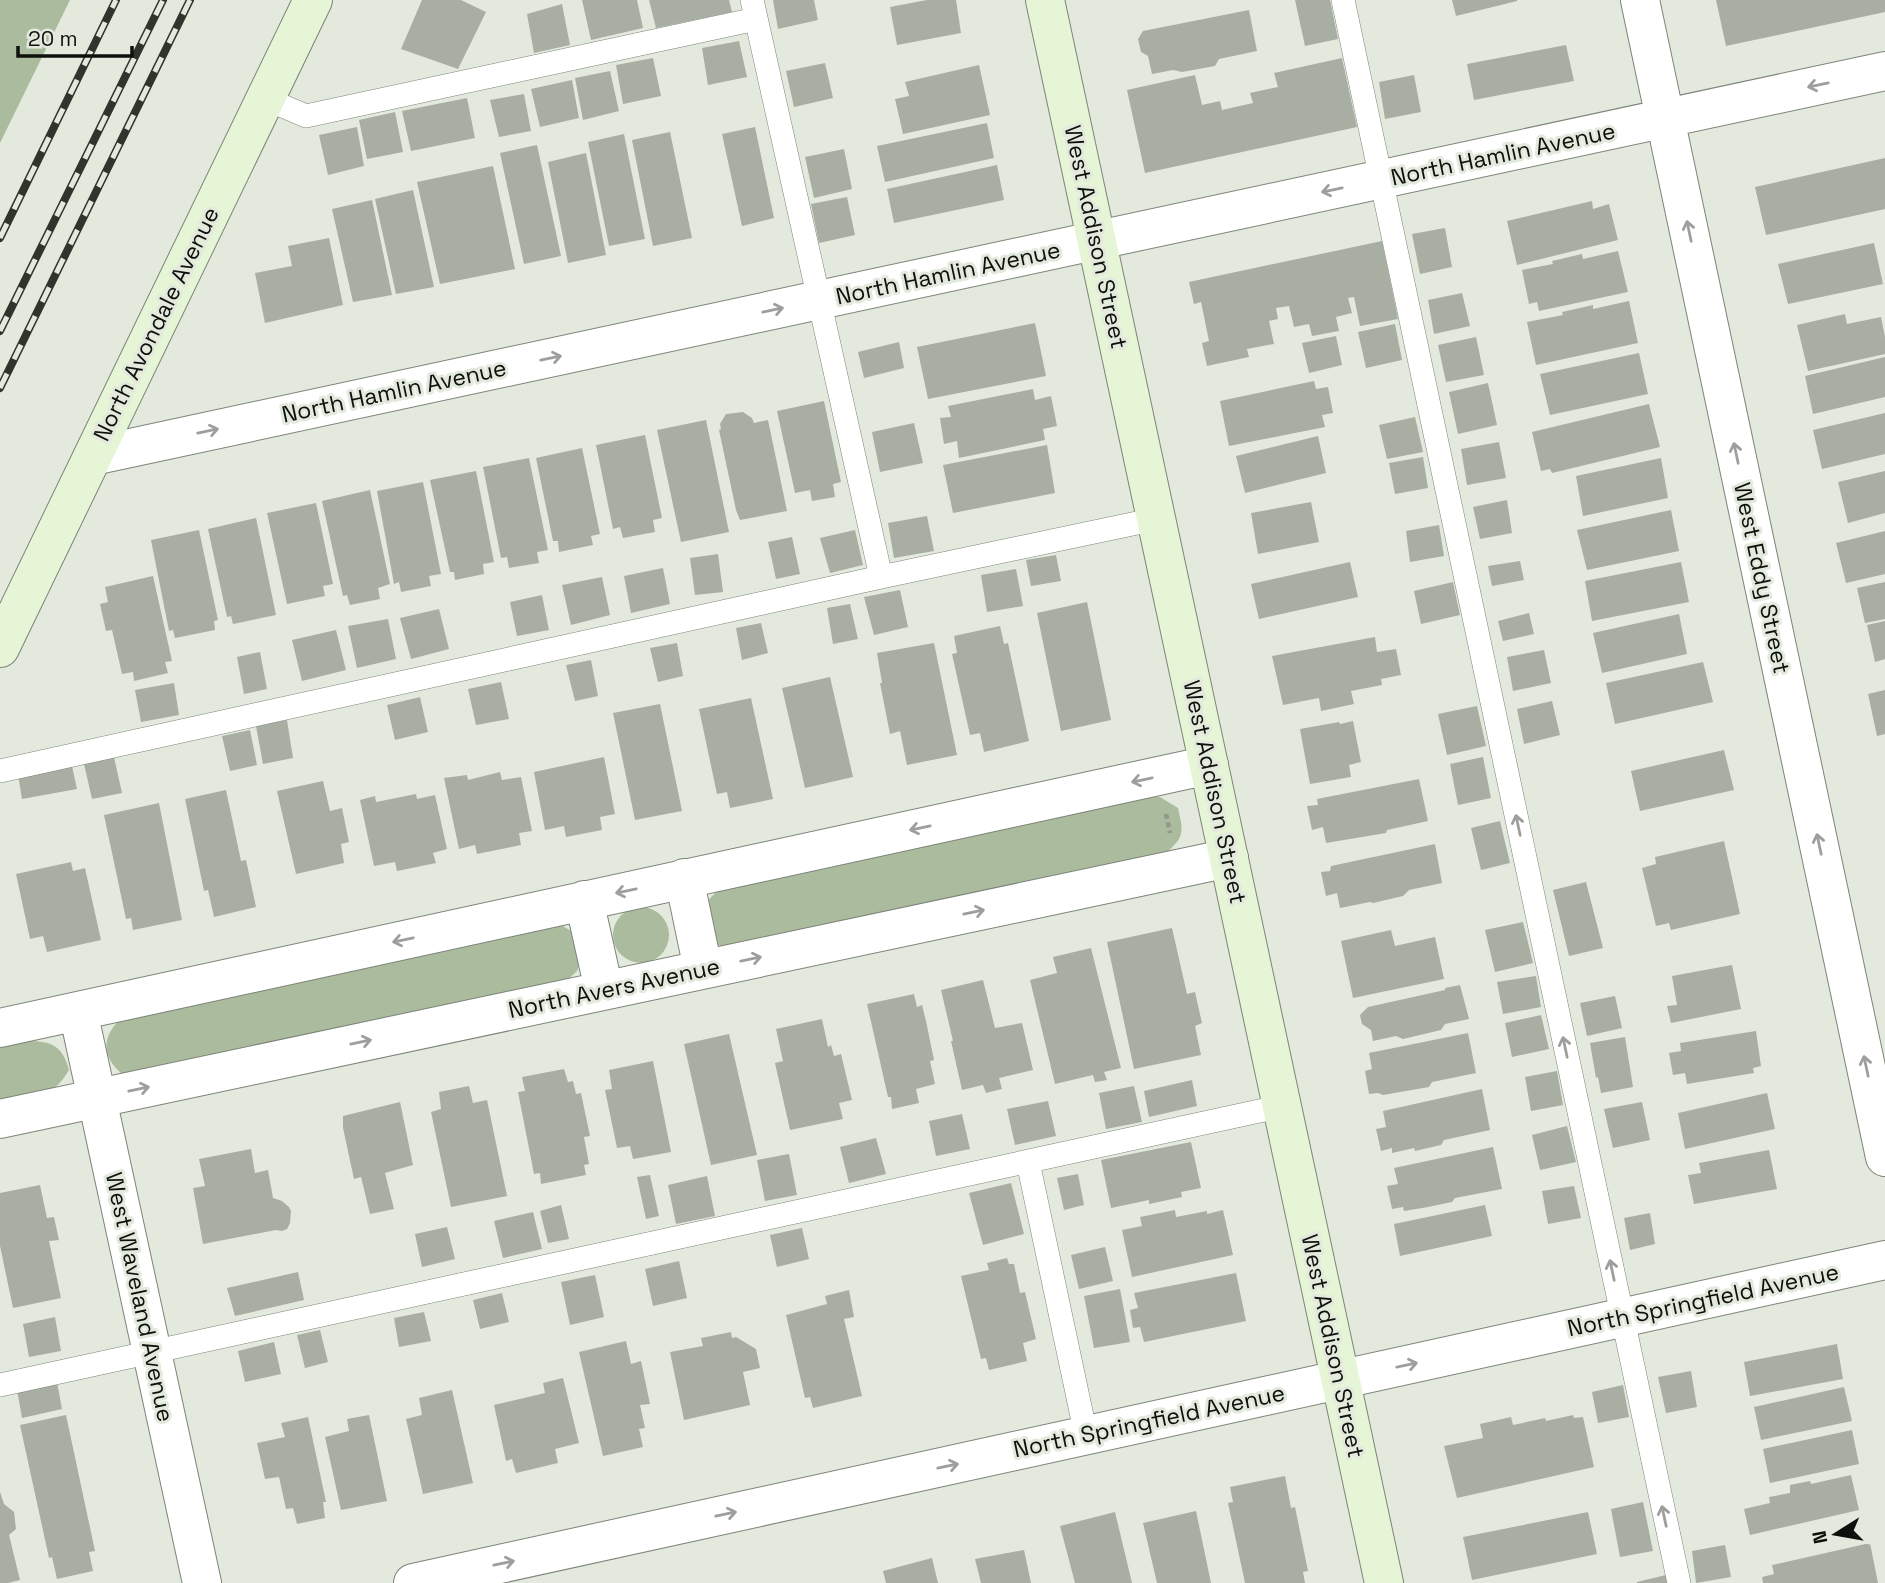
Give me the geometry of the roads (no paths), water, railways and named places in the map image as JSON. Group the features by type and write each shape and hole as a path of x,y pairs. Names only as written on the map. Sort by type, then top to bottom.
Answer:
{"street":[{"name":"North Avondale Avenue","path":"0,648 313,0"},
{"name":"West Addison Street","path":"1045,0 1384,1583"},
{"name":"West Eddy Street","path":"1640,0 1885,1157"},
{"name":"North Hamlin Avenue","path":"93,456 1885,71"},
{"path":"0,1028 1209,765"},
{"name":"North Avers Avenue","path":"0,1119 1229,858"},
{"path":"684,878 703,969"},
{"path":"584,900 604,990"},
{"name":"West Waveland Avenue","path":"78,1011 202,1583"},
{"name":"North Springfield Avenue","path":"413,1583 1885,1260"}],"lane":[{"path":"1343,0 1679,1583"},
{"path":"264,98 306,116 754,9 881,577"},
{"path":"0,771 1156,519"},
{"path":"0,1385 1282,1107"},
{"path":"1028,1162 1086,1435"}],"railway":[{"path":"0,238 116,0"},
{"path":"0,331 163,0"},
{"path":"0,388 190,0"}]}
